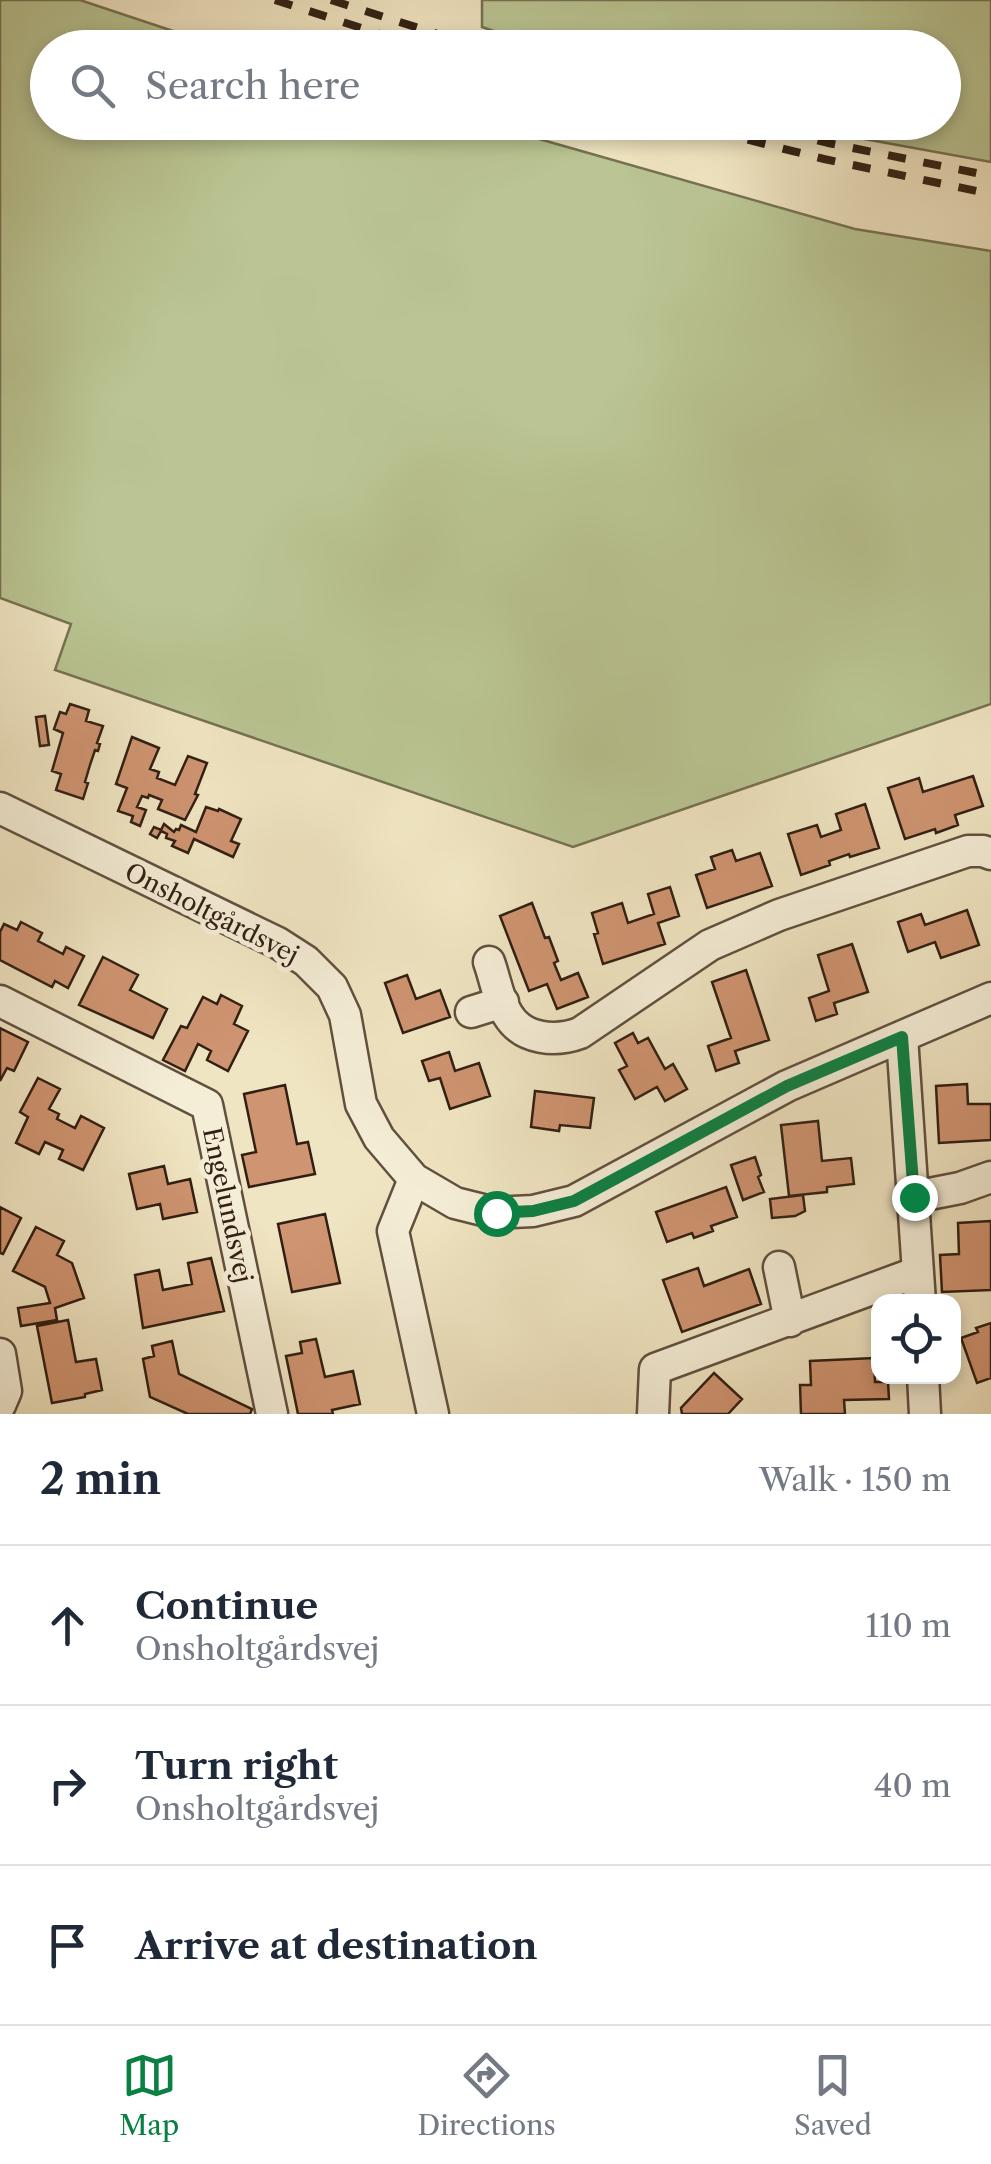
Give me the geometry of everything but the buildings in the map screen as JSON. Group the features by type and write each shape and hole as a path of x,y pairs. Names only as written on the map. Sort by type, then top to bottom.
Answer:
{"street":[{"name":"Onsholtgårdsvej","path":"0,808 306,961 332,987 345,1015 361,1104 378,1138 414,1179 455,1203 496,1213 533,1211 574,1201 787,1086 991,998"},
{"path":"489,962 508,1015 519,1027 533,1035 565,1039 580,1033 710,945 778,916 968,851 984,850 991,854"},
{"name":"Engelundsvej","path":"0,1001 207,1106 272,1414"},
{"path":"471,1012 503,1002"},
{"path":"653,1414 655,1369 790,1321 919,1287 902,1037"},
{"path":"914,1197 991,1177"},
{"path":"414,1179 393,1231 433,1414"},
{"path":"779,1267 790,1321"},
{"path":"0,1354 6,1391 0,1405"},
{"path":"923,1384 925,1414"}],"green space":[{"path":"0,0 80,0 170,30 30,30 30,140 543,140 855,229 991,251 991,704 573,847 55,670 71,624 0,598"},
{"path":"482,0 991,0 991,162 870,140 961,140 961,30 482,27"}],"railway":[{"path":"275,0 368,30"},
{"path":"331,0 425,30"},
{"path":"749,140 991,194"},
{"path":"817,140 991,176"}],"route":[{"path":"496,1213 533,1211 574,1201 787,1086 902,1037 914,1197"}]}
